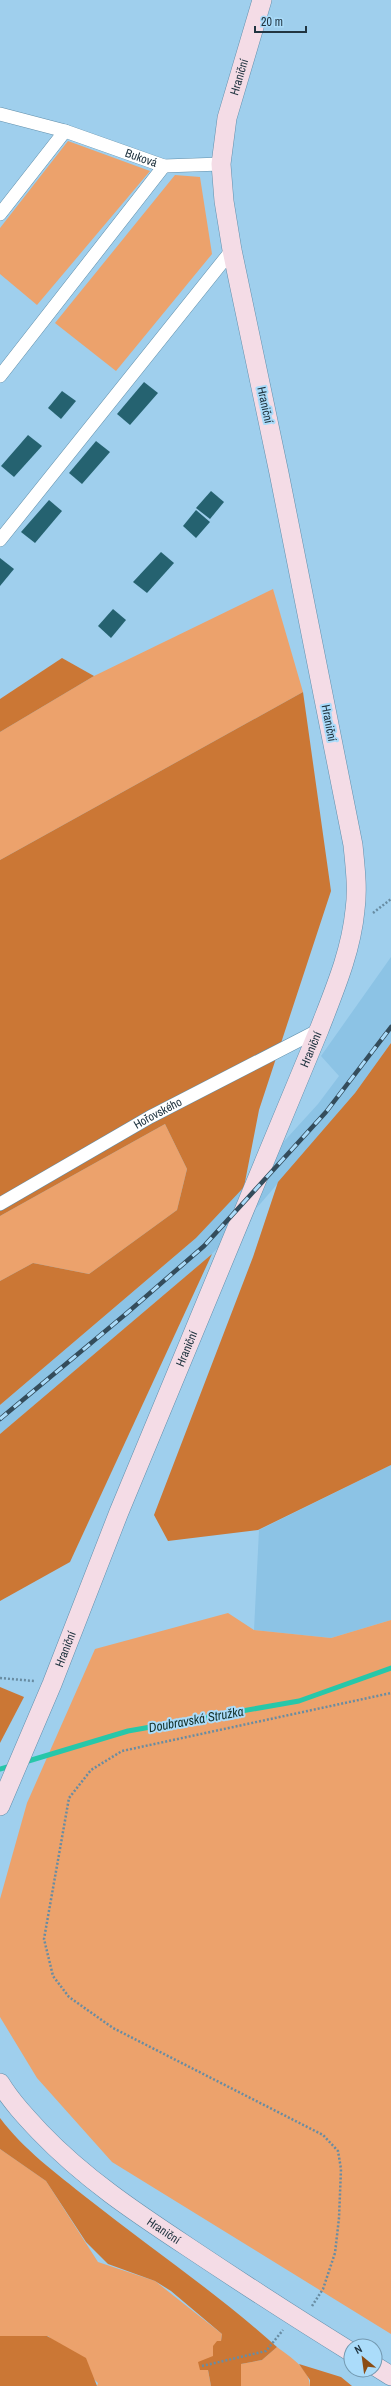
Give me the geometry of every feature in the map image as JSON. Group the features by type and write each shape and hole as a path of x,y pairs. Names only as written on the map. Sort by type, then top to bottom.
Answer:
{"main road":[{"name":"Hraniční","path":"0,1806 52,1684 118,1512 340,978 352,930 356,895 353,845 279,473 232,250 221,164 227,118 262,0"},
{"name":"Hraniční","path":"0,2083 22,2113 82,2172 118,2200 343,2347"}],"street":[{"name":"Buková","path":"0,114 65,131 164,166 221,164"},
{"path":"0,214 65,131"},
{"path":"0,376 164,166"},
{"path":"0,540 232,250"},
{"name":"Hořovského","path":"0,1204 150,1117 319,1030"}],"path":[{"path":"0,1678 52,1684"},
{"path":"202,2366 266,2350 298,2319 323,2289 335,2253 341,2169 338,2151 323,2135 126,2035 69,1998 53,1976 44,1939 69,1798 91,1770 122,1751 391,1693"}],"shaded area":[{"path":"68,141 150,171 37,305 0,274 0,228"},
{"path":"175,175 200,177 212,254 116,371 55,323"},
{"path":"273,589 303,692 0,860 0,732 94,676"},
{"path":"62,658 94,676 0,732 0,699"},
{"path":"303,692 331,891 259,1110 244,1187 196,1238 0,1405 0,1281 33,1263 89,1274 177,1210 187,1169 165,1124 0,1216 0,860"},
{"path":"391,957 391,1043 355,1093 261,1203 212,1254 0,1434 0,1405 196,1238 318,1104 339,1076 321,1056"},
{"path":"391,1043 391,1465 258,1530 168,1541 154,1515 253,1257 278,1182 355,1093"},
{"path":"165,1124 187,1169 177,1210 89,1274 33,1263 0,1281 0,1216"},
{"path":"212,1254 70,1562 0,1601 0,1434"},
{"path":"391,1465 391,1620 331,1638 254,1630 259,1530"},
{"path":"228,1613 254,1630 331,1638 391,1620 391,2334 112,2162 37,2078 0,2017 0,1899 27,1803 95,1649"},
{"path":"0,1687 24,1697 0,1743"},
{"path":"0,2118 30,2151 52,2170 231,2308 277,2347 262,2360 241,2364 241,2386 211,2386 208,2370 200,2370 198,2362 213,2356 213,2346 217,2341 221,2341 222,2334 171,2291 155,2281 108,2264 86,2242 46,2181 0,2149"},
{"path":"0,2149 46,2181 98,2262 155,2281 222,2334 221,2341 208,2370 211,2386 97,2386 98,2383 48,2336 0,2336"},
{"path":"0,2336 47,2336 86,2358 97,2386 0,2386"},
{"path":"277,2347 303,2368 309,2380 310,2386 241,2386 241,2364 262,2360"},
{"path":"299,2364 341,2377 352,2386 310,2386 310,2380"}],"building":[{"path":"144,382 158,393 130,425 117,414"},
{"path":"62,391 76,401 61,419 48,408"},
{"path":"28,435 42,446 14,477 1,466"},
{"path":"96,441 110,452 82,484 69,473"},
{"path":"211,491 224,502 210,519 196,508"},
{"path":"49,500 62,511 35,543 21,532"},
{"path":"196,510 210,522 196,538 183,526"},
{"path":"161,552 174,563 147,593 133,582"},
{"path":"0,558 14,569 0,586"},
{"path":"113,609 126,620 111,638 98,626"}],"waterway":[{"name":"Doubravská Stružka","path":"25,1762 128,1731 299,1701 391,1668"},
{"name":"Doubravská Stružka","path":"0,1769 11,1766"}],"railway":[{"path":"0,1419 127,1313 204,1246 326,1112 391,1027"}]}
